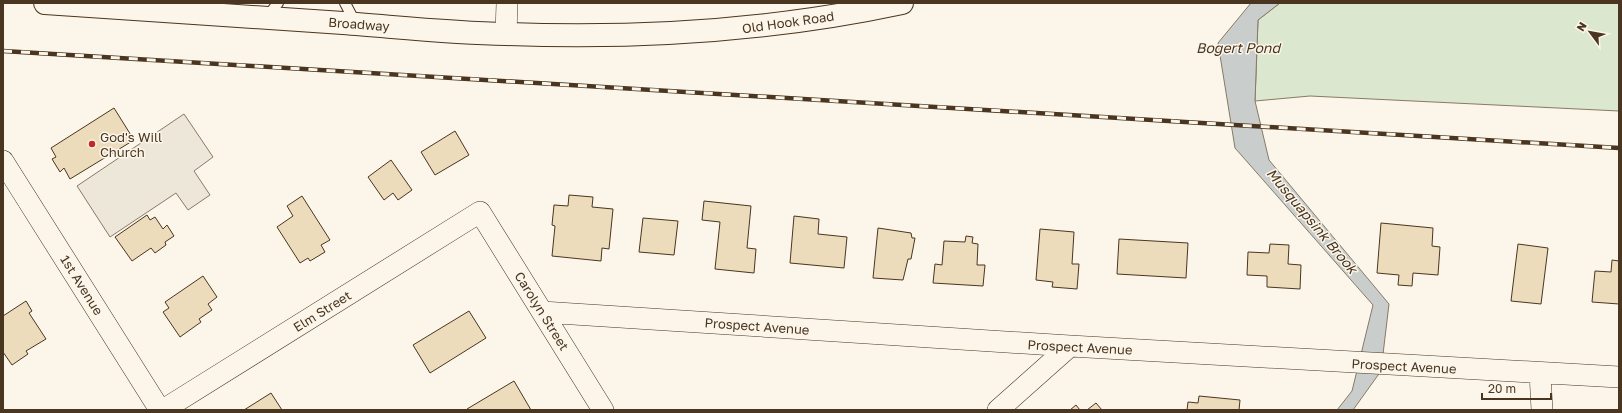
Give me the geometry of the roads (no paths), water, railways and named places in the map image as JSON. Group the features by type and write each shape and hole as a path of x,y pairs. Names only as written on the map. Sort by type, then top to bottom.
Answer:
{"main road":[{"name":"Broadway","path":"45,3 272,10 356,24 506,34 673,34"},
{"name":"Old Hook Road","path":"673,34 742,29 833,17 902,3"}],"street":[{"path":"506,34 507,3"},
{"name":"1st Avenue","path":"3,160 162,410"},
{"name":"Elm Street","path":"162,410 480,212"},
{"name":"Carolyn Street","path":"480,212 603,410"},
{"name":"Prospect Avenue","path":"542,312 1070,346 1619,378"},
{"path":"998,410 1070,346"},
{"path":"1540,373 1542,410"}],"lane":[{"path":"345,3 356,24"}],"water":[{"name":"Bogert Pond","path":"1251,3 1280,3 1258,20 1255,101 1269,160 1389,304 1381,371 1353,410 1337,410 1352,391 1373,305 1235,148 1218,43"}],"railway":[{"path":"3,51 1619,148"}],"place":[{"name":"God's Will Church","path":"92,144"}],"water label":[{"name":"Musquapsink Brook","path":"1312,221"}]}
